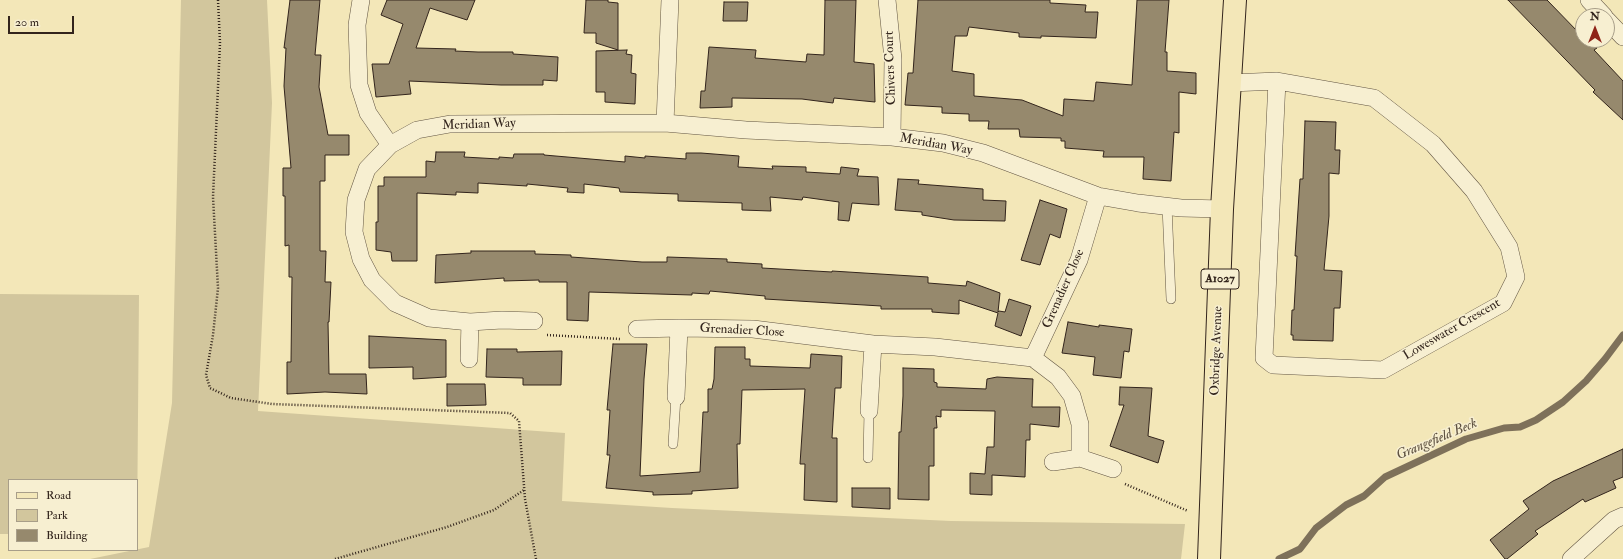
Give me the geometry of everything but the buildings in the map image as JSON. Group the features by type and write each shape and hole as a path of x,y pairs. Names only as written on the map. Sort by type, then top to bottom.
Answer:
{"main road":[{"name":"Oxbridge Avenue","path":"1209,559 1222,208 1236,0"}],"street":[{"path":"361,0 357,25 359,85 368,113 390,145"},
{"path":"665,123 670,0"},
{"name":"Chivers Court","path":"887,0 893,59 892,137"},
{"path":"1589,0 1596,8"},
{"path":"1615,28 1623,37"},
{"name":"Loweswater Crescent","path":"1231,83 1277,81 1374,98 1433,144 1474,191 1509,247 1516,277 1503,303 1383,370 1273,365 1264,358 1277,81"},
{"name":"Meridian Way","path":"539,328 502,320 470,322 429,318 395,303 372,280 361,259 354,232 356,200 367,169 390,145 417,130 450,124 665,123 746,130 892,137 943,143 983,153 1098,196 1166,206 1222,208"},
{"name":"Grenadier Close","path":"637,329 753,329 872,344 935,347 1033,358 1079,260 1098,196"},
{"path":"469,360 470,322"},
{"path":"676,397 679,328"},
{"path":"869,411 872,344"},
{"path":"1033,358 1058,377 1072,396 1080,424 1080,458"},
{"path":"1053,462 1080,458 1113,469"},
{"path":"1571,559 1614,520 1623,516"}],"lane":[{"path":"1166,206 1171,299"},
{"path":"673,444 676,397"},
{"path":"868,458 869,411"}],"path":[{"path":"218,0 220,42 213,197 218,288 213,335 206,375 210,388 231,398 272,404 510,413 519,421 524,490 536,559"},
{"path":"539,328 621,339"},
{"path":"1113,469 1121,482 1185,510 1210,517"},
{"path":"335,559 447,527 494,510 524,490"}],"green space":[{"path":"181,0 267,0 272,103 258,411 565,433 562,501 672,508 951,521 1185,524 1181,559 90,559 129,551 138,551 138,549 149,547 172,403"},
{"path":"0,294 139,295 137,479 8,479 8,534 0,534"}],"waterway":[{"name":"Grangefield Beck","path":"1279,559 1300,549 1316,528 1346,505 1364,496 1385,477 1466,439 1504,428 1520,427 1536,420 1563,402 1586,381 1623,335"}]}
